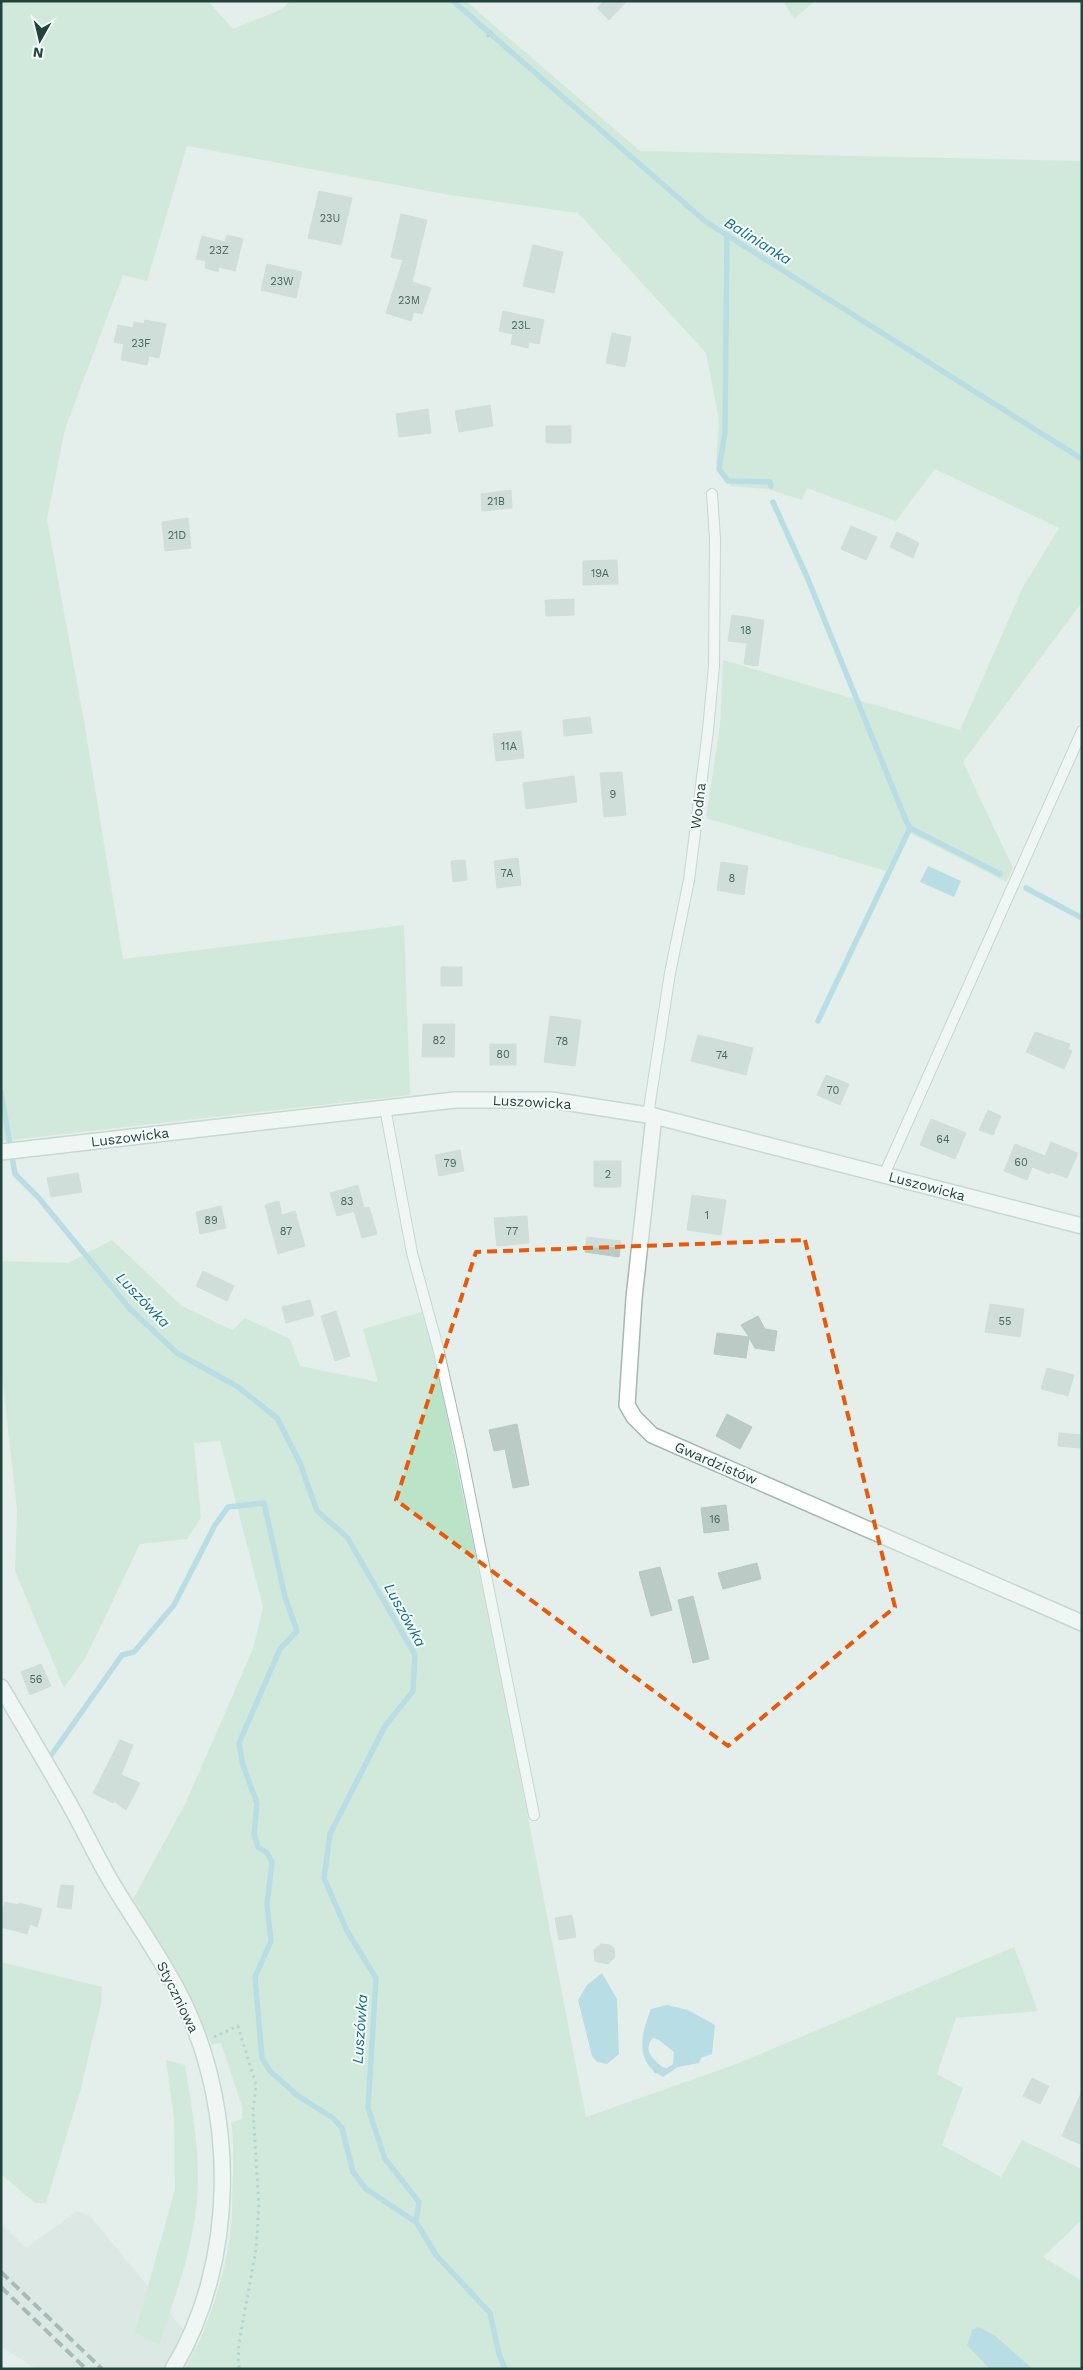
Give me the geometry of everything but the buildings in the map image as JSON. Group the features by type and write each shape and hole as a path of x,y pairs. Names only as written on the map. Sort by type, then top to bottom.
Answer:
{"street":[{"name":"Luszowicka","path":"2,1152 455,1100 552,1100 651,1116 1082,1226"},
{"name":"Gwardzistów","path":"651,1116 634,1298 627,1405 637,1421 652,1435 1082,1623"},
{"name":"Styczniowa","path":"1,1687 67,1799 115,1889 184,2001 214,2089 222,2154 219,2236 212,2275 202,2310 189,2342 173,2369"}],"lane":[{"name":"Wodna","path":"651,1116 670,973 690,880 708,730 714,666 715,539 712,494"},
{"path":"884,1175 1043,815 1082,732"},
{"path":"385,1108 412,1253 438,1348 534,1815"}],"path":[{"path":"487,38 492,31"},
{"path":"200,2044 238,2026 256,2085 253,2111 259,2207 256,2250 239,2343 238,2363 240,2369"},
{"path":"656,2073 660,2065"}],"highlighted area":[{"path":"805,1240 895,1607 728,1746 396,1500 476,1252"}],"shaded area":[{"path":"77,2211 89,2215 216,2369 36,2369 1,2346 1,2223 26,2248"}],"green space":[{"path":"1,1 208,1 233,29 282,9 290,1 466,1 640,151 1082,161 1082,602 963,762 1013,868 1006,882 906,831 886,871 706,818 720,726 723,660 960,730 1023,587 1059,528 935,469 896,521 807,488 802,500 768,489 731,486 716,463 719,420 706,353 578,213 450,195 187,146 147,281 123,275 65,429 47,519 84,721 123,959 404,925 410,1095 1,1141"},
{"path":"783,1 815,1 794,19"},
{"path":"112,1240 182,1306 232,1330 245,1318 290,1339 300,1366 378,1382 363,1329 425,1311 502,1683 586,2117 739,2063 1014,1947 1038,2011 956,2018 937,2074 963,2088 942,2145 1001,2177 1022,2140 1082,2169 1082,2220 1043,2257 1082,2281 1082,2369 186,2369 206,2324 218,2290 226,2257 232,2208 233,2136 231,2123 242,2119 242,2107 221,2043 212,2045 186,1990 133,1899 186,1802 253,1649 263,1607 220,1441 194,1443 201,1518 187,1539 140,1544 86,1657 64,1688 15,1571 17,1510 1,1367 1,1261 68,1263"},
{"path":"1,1962 102,1987 101,2004 80,2092 46,2203 35,2203 1,2174"},
{"path":"166,2060 185,2065 192,2107 198,2179 197,2200 190,2242 179,2284 159,2345 135,2333 175,2189 174,2119"}],"water":[{"path":"928,866 961,881 954,897 920,882"},
{"path":"602,1973 617,1999 619,2054 607,2064 597,2062 592,2056 578,2000 587,1985"},
{"path":"667,2005 688,2010 715,2025 712,2054 701,2058 699,2063 678,2067 663,2077 654,2071 647,2064 642,2047 651,2009","holes":["653,2038 659,2040 674,2052 673,2064 667,2068 662,2067 649,2051 648,2047"]},
{"path":"978,2327 994,2335 1033,2369 990,2369 967,2345 972,2330"}],"waterway":[{"name":"Balinianka","path":"453,1 706,222 1082,459"},
{"path":"727,235 725,432 719,469 728,481 770,482 771,486"},
{"path":"773,502 807,577 910,828 1000,874"},
{"path":"818,1021 910,828"},
{"path":"1026,888 1082,918"},
{"name":"Luszówka","path":"1,1092 15,1174 38,1197 130,1309 177,1353 238,1387 277,1418 300,1463 317,1511 347,1537 415,1655 413,1691 385,1726 330,1834 324,1878 347,1931 376,1978 368,2108 385,2159 419,2202 416,2222 436,2255 490,2313 499,2354 505,2369"},
{"path":"52,1754 122,1655 134,1652 174,1605 215,1525 228,1507 264,1503 285,1597 297,1631 280,1649 239,1743 243,1765 257,1803 254,1834 258,1847 267,1853 272,1862 267,1904 271,1941 255,1977 262,2058 270,2071 298,2096 333,2118 342,2128 353,2172 366,2189 416,2222"}],"railway":[{"path":"1,2272 102,2369"},
{"path":"1,2287 86,2369"}]}
